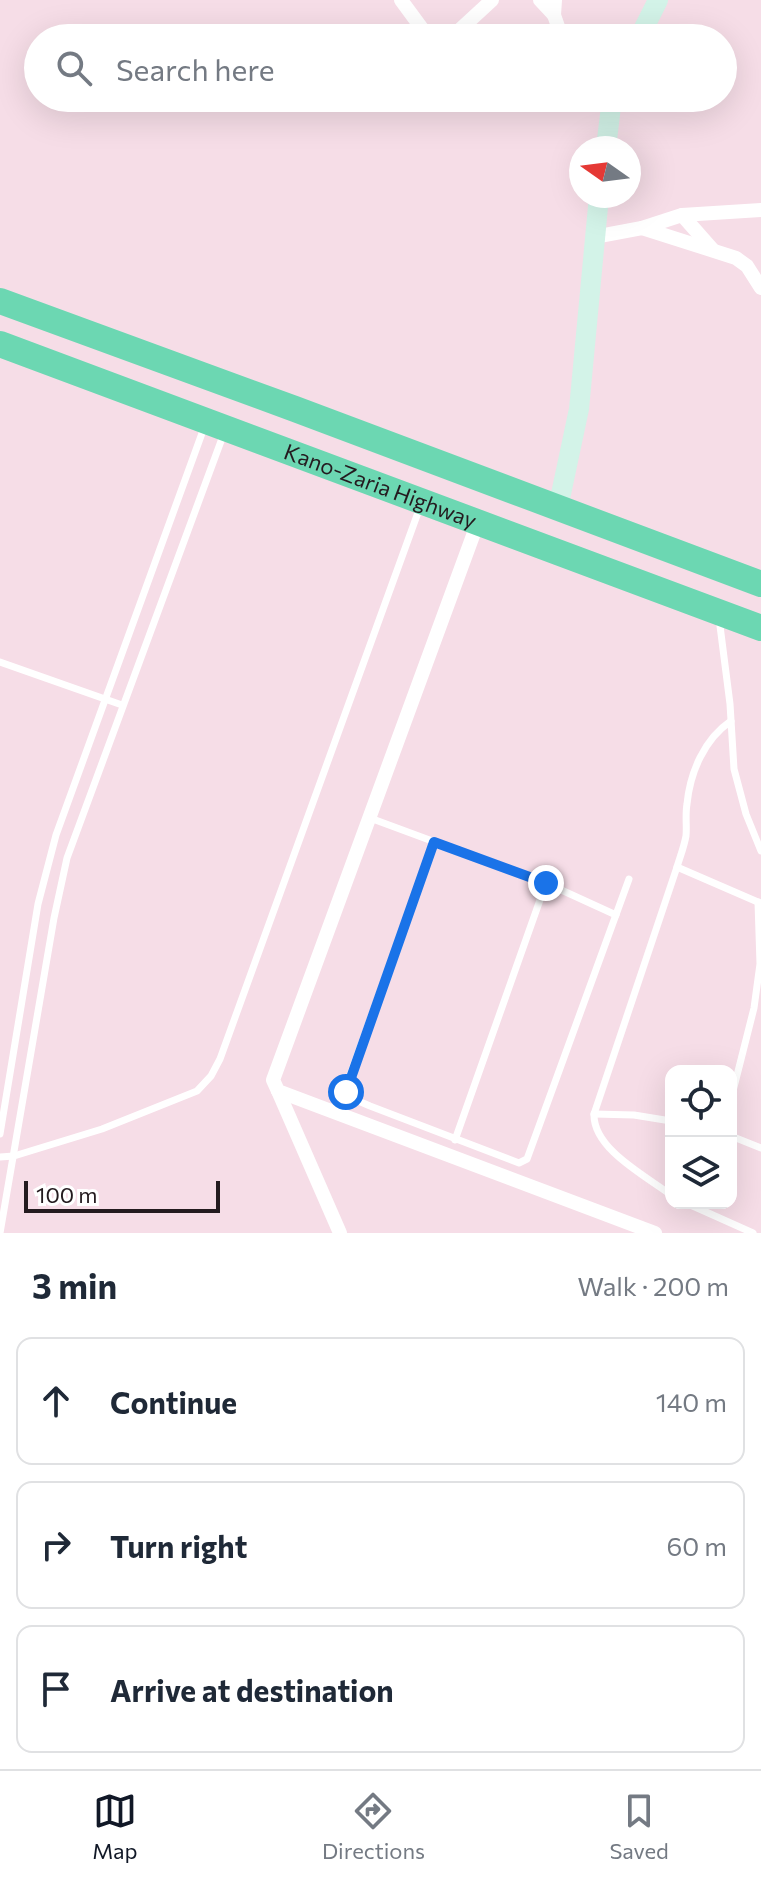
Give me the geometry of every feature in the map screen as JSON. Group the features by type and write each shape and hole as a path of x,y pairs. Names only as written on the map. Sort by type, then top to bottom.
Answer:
{"highway":[{"name":"Kano-Zaria Highway","path":"0,301 761,584"},
{"name":"Kano-Zaria Highway","path":"0,344 761,628"}],"street":[{"path":"401,0 419,24"},
{"path":"466,24 492,0"},
{"path":"540,0 554,7"},
{"path":"646,24 658,0"},
{"path":"607,136 610,112"},
{"path":"558,508 579,409 598,208"},
{"path":"594,237 642,228 682,215 761,210"},
{"path":"682,215 712,249"},
{"path":"642,228 712,249 747,266 761,288"},
{"path":"340,1233 273,1076 315,971 478,522"},
{"path":"278,1091 655,1233"}],"lane":[{"path":"0,1134 43,882 64,810 105,697 216,427"},
{"path":"0,1233 61,882 216,427"},
{"path":"0,1157 14,1156 102,1129 163,1106 197,1091 211,1076 220,1059 422,501"},
{"path":"718,612 734,769 746,814 761,851"},
{"path":"0,662 122,705"},
{"path":"665,1190 604,1144 594,1125 594,1114 677,867 686,835 686,805 691,783 713,735 731,721"},
{"path":"370,818 546,883 616,915"},
{"path":"434,842 345,1089 349,1097 519,1163 526,1161 629,879"},
{"path":"677,867 759,903 760,964 754,1008 737,1075"},
{"path":"455,1140 546,883"},
{"path":"594,1114 665,1120"},
{"path":"734,1137 761,1148"},
{"path":"699,1209 753,1233"}],"route":[{"path":"346,1092 434,842 546,883"}]}
